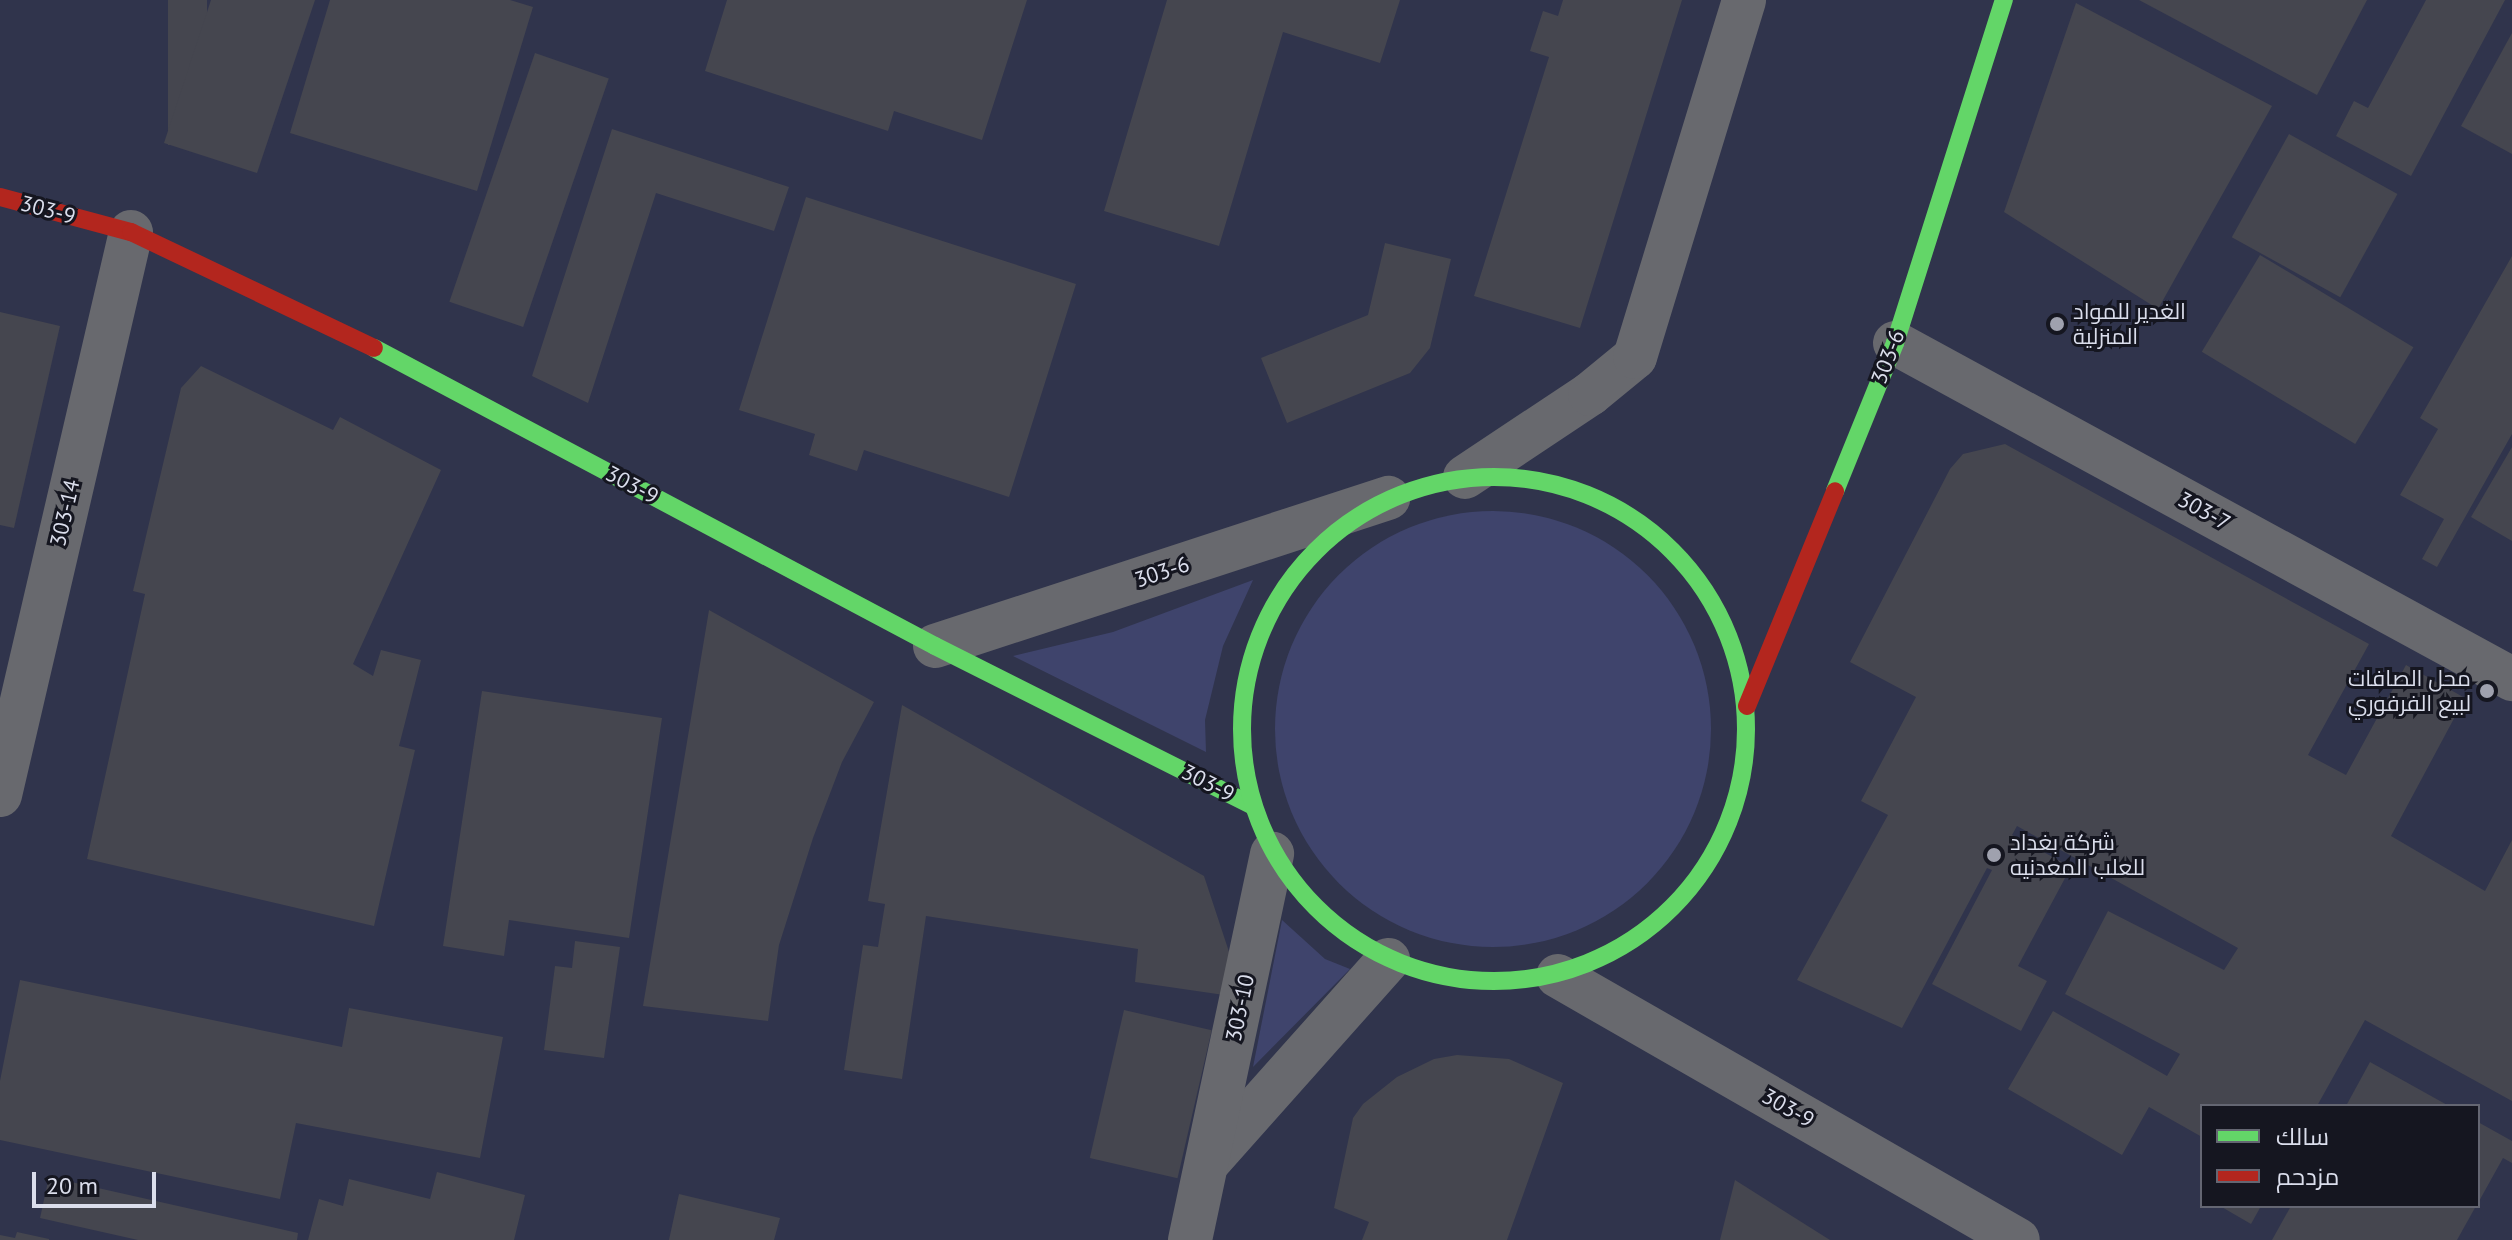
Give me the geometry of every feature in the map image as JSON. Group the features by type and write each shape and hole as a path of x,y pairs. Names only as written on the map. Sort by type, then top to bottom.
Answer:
{"street":[{"path":"1465,477 1590,394 1635,357 1744,0"},
{"name":"303-6","path":"1747,706 1895,343 2004,0"},
{"name":"303-9","path":"0,197 131,232 329,324 935,646 1251,805"},
{"name":"303-14","path":"0,795 131,232"},
{"name":"303-7","path":"1895,343 2512,679"},
{"path":"1465,477 1545,481 1621,509 1683,560 1727,627 1747,706 1744,777 1721,845 1688,892 1624,949 1558,976 1471,983 1388,960 1322,916 1272,854 1251,805 1239,733 1249,660 1279,593 1327,537 1388,498 1465,477"},
{"name":"303-6","path":"935,646 1388,498"},
{"name":"303-10","path":"1190,1240 1272,854"},
{"name":"303-10","path":"1208,1161 1388,960"},
{"name":"303-9","path":"1558,976 2018,1240"}],"shaded area":[{"path":"0,0 2512,0 2512,1240 0,1240"},
{"path":"1493,511 1536,515 1577,527 1614,548 1647,575 1674,608 1695,645 1707,686 1711,729 1707,772 1695,813 1674,850 1647,883 1614,910 1577,931 1536,943 1493,947 1450,943 1409,931 1372,910 1339,883 1312,850 1291,813 1279,772 1275,729 1279,686 1291,645 1312,608 1339,575 1372,548 1409,527 1450,515"},
{"path":"1253,580 1223,646 1205,720 1206,752 1013,656 1113,632"},
{"path":"1282,920 1325,959 1350,969 1253,1067"}],"building":[{"path":"168,0 207,0 207,145 168,145"},
{"path":"211,0 315,0 257,173 164,143"},
{"path":"330,0 510,0 533,7 477,191 290,133"},
{"path":"727,0 1027,0 982,140 894,111 888,131 705,71"},
{"path":"1167,0 1400,0 1380,63 1283,32 1219,246 1104,211"},
{"path":"1563,0 1682,0 1580,328 1474,296 1549,57 1530,51 1543,11 1558,16"},
{"path":"2139,0 2367,0 2317,95"},
{"path":"2426,0 2505,0 2411,176 2336,136 2354,101 2368,108"},
{"path":"2076,3 2272,106 2158,309 2004,212"},
{"path":"2512,33 2512,154 2461,126"},
{"path":"535,53 609,78 523,327 449,302"},
{"path":"612,129 789,187 774,231 656,193 588,403 532,376"},
{"path":"2289,134 2397,194 2340,297 2232,237"},
{"path":"806,197 1076,284 1009,497 864,450 857,471 809,455 815,434 739,410"},
{"path":"1385,243 1451,259 1430,348 1410,373 1287,423 1261,358 1368,315"},
{"path":"2260,255 2413,347 2355,444 2202,352"},
{"path":"2512,256 2512,434 2437,567 2422,559 2444,519 2400,495 2438,429 2420,418"},
{"path":"0,312 60,326 14,528 0,525"},
{"path":"201,366 333,430 340,417 441,470 353,664 373,676 381,650 421,660 399,746 415,750 374,926 87,859 145,594 133,591 181,388"},
{"path":"2005,444 2369,644 2308,755 2346,775 2406,665 2465,698 2391,836 2485,891 2512,840 2512,1101 2365,1020 2318,1104 2200,1104 2200,1136 2149,1107 2122,1155 2008,1089 2053,1011 2167,1076 2180,1054 2065,994 2108,911 2224,970 2238,948 2017,826 2012,835 2071,867 2018,966 2047,981 2021,1031 1932,984 1992,870 1987,868 1902,1028 1797,980 1888,815 1861,801 1916,697 1850,662 1950,469 1963,454"},
{"path":"2512,447 2512,541 2471,517"},
{"path":"709,610 874,702 842,762 813,838 779,945 768,1021 643,1006"},
{"path":"482,691 662,718 629,938 509,920 504,956 443,946"},
{"path":"902,705 1204,876 1235,970 1224,995 1135,982 1138,949 926,916 902,1079 844,1070 863,945 878,947 885,904 868,901"},
{"path":"575,941 620,947 604,1058 544,1050 555,966 572,968"},
{"path":"20,980 342,1047 349,1008 503,1037 480,1158 296,1123 280,1199 0,1140 0,1081"},
{"path":"1124,1010 1212,1030 1178,1178 1090,1158"},
{"path":"1457,1055 1509,1059 1563,1083 1507,1240 1362,1240 1369,1222 1334,1208 1353,1118 1363,1104 1397,1077 1434,1059"},
{"path":"2370,1062 2445,1104 2347,1104"},
{"path":"2480,1123 2512,1141 2512,1163 2503,1158 2480,1199"},
{"path":"437,1172 525,1195 514,1240 308,1240 319,1199 343,1206 349,1179 430,1199"},
{"path":"49,1177 298,1233 297,1240 138,1240 40,1218"},
{"path":"1735,1180 1830,1240 1720,1240"},
{"path":"679,1194 780,1218 774,1240 669,1240"},
{"path":"2223,1208 2260,1208 2251,1224"},
{"path":"2290,1208 2475,1208 2457,1240 2272,1240"},
{"path":"17,1232 49,1240 0,1240 0,1235 15,1238"}],"traffic: fast":[{"path":"1835,491 1895,343 2004,0"},
{"path":"374,348 935,646 1251,805"},
{"path":"1494,477 1543,481 1591,496 1634,519 1673,550 1704,589 1727,632 1742,680 1746,729 1742,778 1727,826 1704,869 1673,908 1634,939 1591,962 1543,977 1494,981 1445,977 1397,962 1354,939 1315,908 1284,869 1261,826 1246,778 1242,729 1246,680 1261,632 1284,589 1315,550 1354,519 1397,496 1445,481 1494,477"}],"traffic: jam":[{"path":"0,197 131,232 374,348"},
{"path":"1747,706 1835,491"}],"place":[{"name":"الغدير للمواد المنزلية","path":"2057,324"},
{"name":"محل الصافات لبيع الفرفوري","path":"2487,691"},
{"name":"شركة بغداد للعلب المعدنيه","path":"1994,855"}]}
